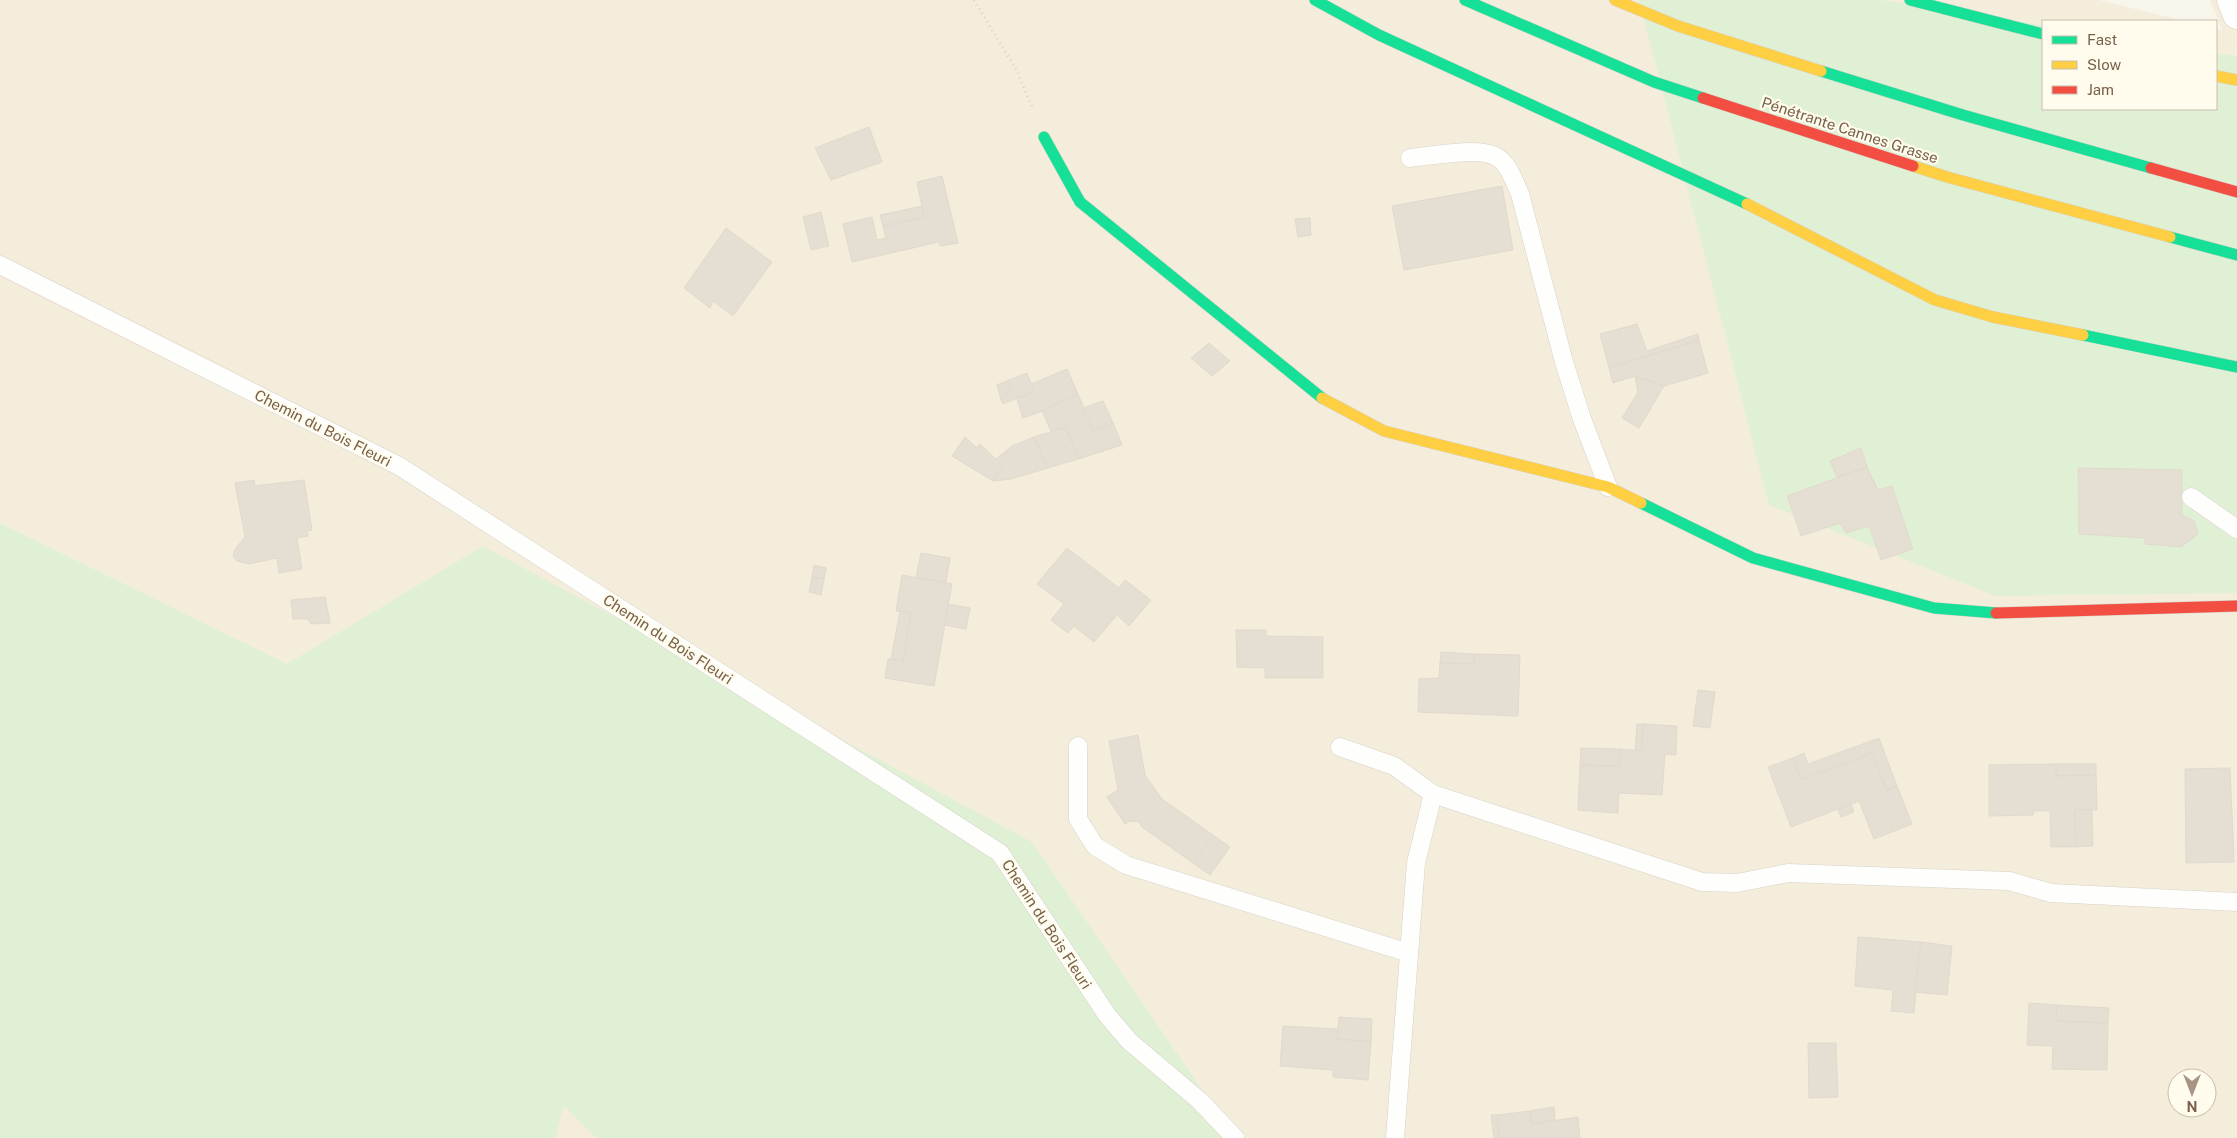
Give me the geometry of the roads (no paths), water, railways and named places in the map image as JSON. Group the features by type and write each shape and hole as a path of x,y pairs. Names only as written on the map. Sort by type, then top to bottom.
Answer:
{"main road":[{"path":"1315,0 1379,35 1727,193 1935,300 1968,312 2016,323 2172,352 2237,367"},
{"name":"Pénétrante Cannes Grasse","path":"1465,0 1654,82 1947,177 2237,255"},
{"path":"1615,0 1678,26 1963,115 2237,192"},
{"path":"1910,0 2042,34"},
{"path":"2217,76 2237,80"},
{"path":"1044,137 1080,202 1327,402 1384,431 1608,487 1752,558 1934,608 1981,613 2237,606"}],"street":[{"path":"2231,0 2237,15"}],"lane":[{"path":"1410,158 1478,152 1495,156 1508,169 1522,202 1579,409 1608,487"},
{"name":"Chemin du Bois Fleuri","path":"0,265 399,466 1000,853 1107,1016 1128,1041 1200,1101 1235,1138"},
{"path":"2191,497 2237,530"},
{"path":"1078,746 1078,819 1095,846 1126,865 1409,953"},
{"path":"1340,747 1394,766 1433,794 1702,882 1737,883 1788,873 2009,881 2051,893 2237,902"},
{"path":"1394,1138 1416,863 1433,794"}]}
